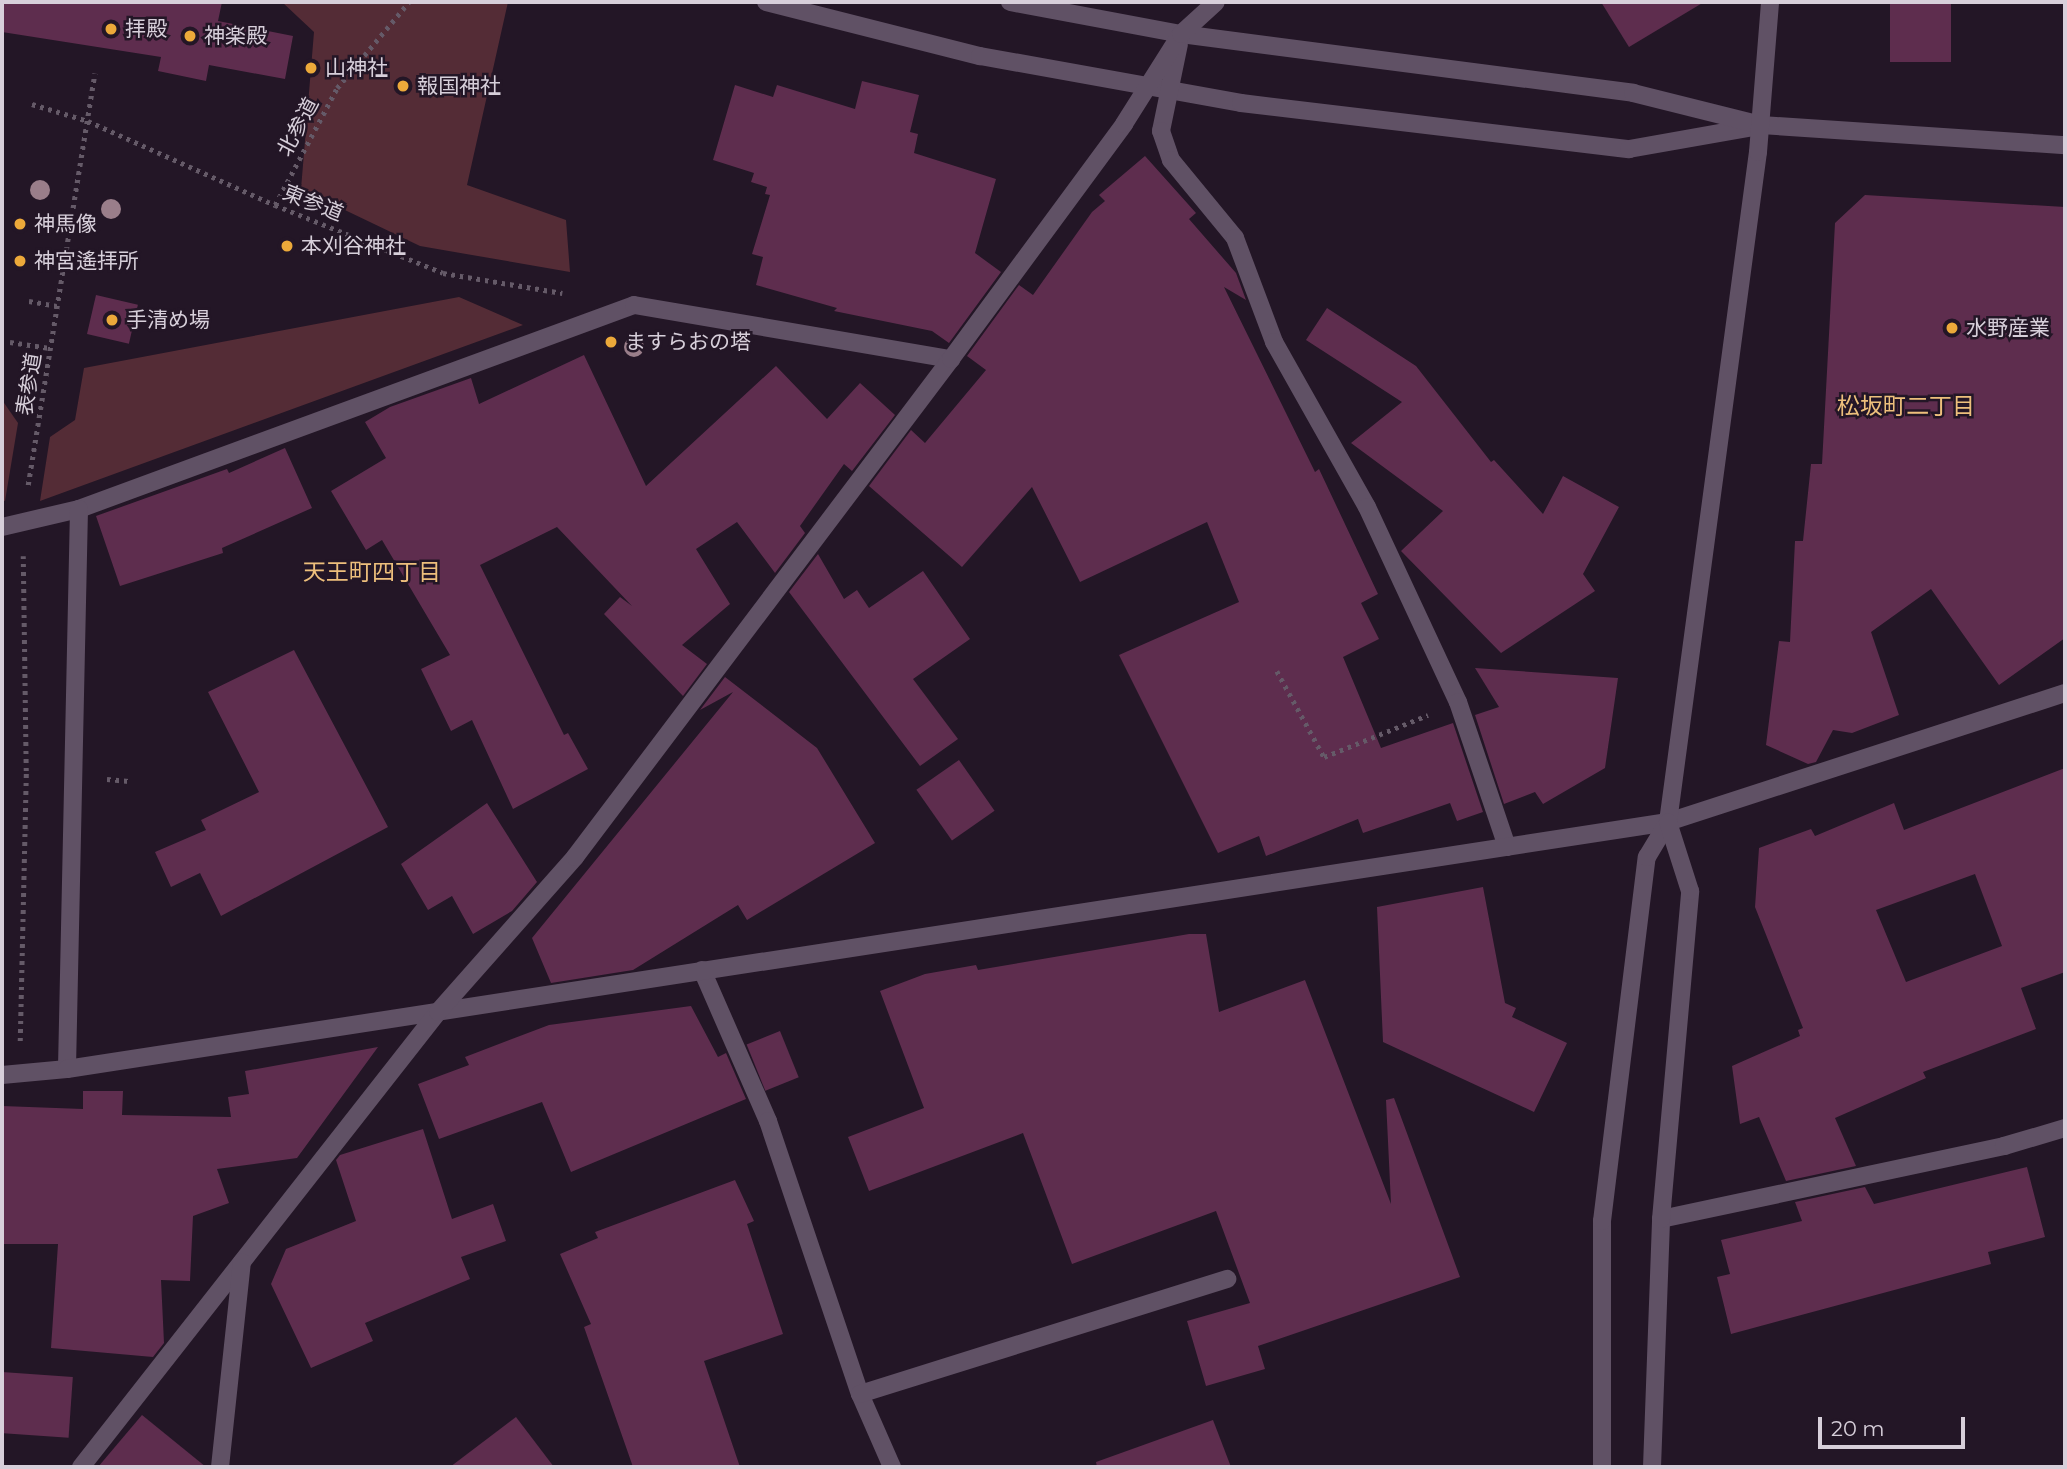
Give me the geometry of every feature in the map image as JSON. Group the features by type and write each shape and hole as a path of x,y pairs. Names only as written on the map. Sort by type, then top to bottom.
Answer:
{"street":[{"path":"766,2 979,56 1169,90 1629,149 1761,125"},
{"path":"1010,2 1181,34 1633,93 1761,125 2065,145"},
{"path":"1602,1467 1602,1221 1647,857 1668,822 1761,125 1770,2"},
{"path":"81,1467 438,1012 575,857 951,359 1148,86 1181,34 1214,3"},
{"path":"1181,34 1161,131 1171,160 1236,239 1274,342 1367,507 1458,702 1507,848"},
{"path":"2,527 79,509 634,305 951,359"},
{"path":"67,1069 79,509"},
{"path":"11,1074 67,1069 1668,822 2065,692"},
{"path":"1652,1467 1661,1219 1690,891 1668,822"},
{"path":"702,970 768,1121 860,1394 892,1467"},
{"path":"1661,1219 2004,1146 2065,1128"},
{"path":"220,1467 242,1261"},
{"path":"860,1394 1227,1279"}],"path":[{"name":"北参道","path":"275,205 337,88 409,2"},
{"name":"表参道","path":"11,1074 26,771 23,522 95,73"},
{"name":"東参道","path":"32,104 88,121 275,205 443,274 566,294"},
{"path":"29,301 57,306"},
{"path":"10,342 50,348"},
{"path":"1276,671 1324,757 1458,702"}],"shaded area":[{"path":"282,2 508,2 467,185 566,220 570,272 420,246 301,189 314,32"},
{"path":"459,297 523,325 40,501 50,437 75,420 84,368"},
{"path":"2,400 18,423 5,501 2,500"}],"building":[{"path":"2,2 222,2 218,21 293,36 285,79 209,65 206,81 158,71 161,57 2,32"},
{"path":"1601,2 1704,2 1629,47"},
{"path":"1890,2 1951,2 1951,62 1890,62"},
{"path":"862,81 919,95 910,132 918,134 914,153 996,179 975,253 1001,272 949,343 932,331 834,311 837,308 756,285 763,257 752,254 770,195 765,194 767,187 751,182 754,173 713,160 735,85 773,97 777,85 855,109"},
{"path":"1145,156 1196,213 1189,219 1236,273 1246,300 1224,287 1315,472 1319,469 1378,594 1361,603 1379,639 1343,657 1381,748 1453,723 1483,812 1457,821 1450,803 1363,833 1358,819 1266,856 1259,836 1218,853 1119,655 1239,602 1207,522 1080,582 1032,487 962,567 869,486 911,430 925,443 986,370 967,356 1019,285 1033,295 1092,212 1105,201 1099,195"},
{"path":"1865,195 2065,207 2065,638 1999,685 1931,589 1871,632 1899,715 1852,733 1833,730 1816,762 1808,764 1766,745 1779,641 1790,642 1795,541 1803,541 1811,464 1822,464 1835,223"},
{"name":"手清め場","path":"96,295 138,305 129,344 87,334"},
{"path":"1327,308 1416,366 1491,462 1494,460 1543,514 1563,476 1619,507 1583,574 1595,591 1501,653 1401,551 1443,511 1351,443 1402,402 1306,340"},
{"path":"584,355 646,486 776,366 827,419 860,383 895,415 852,471 844,464 800,526 805,533 775,573 737,522 696,549 730,604 682,645 707,664 683,696 604,614 620,597 632,606 557,527 480,565 564,735 568,733 588,769 513,809 472,720 451,731 421,669 450,655 382,540 366,550 331,491 386,458 365,422 390,407 471,378 479,404"},
{"path":"285,448 312,508 222,548 223,553 120,586 96,516 227,469 229,473"},
{"path":"818,554 844,599 857,590 869,608 923,571 970,639 913,679 958,739 920,766 789,592"},
{"path":"294,650 388,827 221,916 200,873 171,887 155,852 206,830 201,820 259,792 208,692"},
{"path":"1475,668 1618,678 1605,768 1543,804 1535,792 1504,804 1475,715 1499,707"},
{"path":"725,677 817,748 875,843 747,920 738,905 633,970 551,983 532,938 733,692 700,710"},
{"path":"959,760 995,811 952,841 916,790"},
{"path":"2065,768 2065,972 2021,988 2036,1029 1923,1072 1926,1078 1835,1118 1856,1166 1786,1181 1759,1117 1740,1124 1732,1066 1800,1036 1798,1030 1803,1028 1755,907 1759,848 1811,829 1815,836 1894,803 1904,830","holes":["1975,874 2002,946 1906,982 1876,910"]},
{"path":"487,803 537,882 512,911 473,934 452,896 428,910 401,864"},
{"path":"1483,887 1505,1003 1516,1008 1512,1017 1567,1043 1534,1112 1383,1042 1377,907"},
{"path":"1189,934 1206,934 1219,1012 1305,980 1391,1204 1386,1100 1394,1098 1460,1277 1258,1346 1265,1369 1206,1386 1187,1321 1250,1303 1216,1211 1072,1264 1023,1133 869,1191 848,1137 924,1108 880,991 925,974 976,965 978,970"},
{"path":"691,1006 718,1057 726,1053 746,1099 571,1172 542,1102 439,1139 418,1084 469,1065 465,1057 549,1025"},
{"path":"780,1031 799,1077 765,1091 747,1044"},
{"path":"378,1047 297,1158 217,1169 229,1203 193,1216 190,1281 161,1280 164,1343 153,1357 51,1348 58,1244 2,1244 2,1106 83,1109 83,1091 123,1091 122,1115 231,1117 228,1097 249,1094 245,1071"},
{"path":"423,1129 452,1219 493,1204 506,1241 461,1257 470,1279 365,1323 373,1341 311,1368 271,1284 286,1249 356,1221 336,1160 340,1155"},
{"path":"2027,1167 2045,1237 1988,1252 1991,1264 1731,1334 1717,1277 1730,1274 1721,1240 1802,1221 1795,1202 1865,1187 1874,1204"},
{"path":"735,1180 754,1221 747,1224 783,1334 704,1361 740,1467 633,1467 584,1327 591,1324 560,1254 598,1238 595,1232"},
{"path":"2,1372 73,1377 69,1438 2,1433"},
{"path":"142,1415 206,1467 98,1467"},
{"path":"516,1417 554,1467 450,1467"},
{"path":"1213,1420 1231,1467 1097,1467 1096,1462"}],"place":[{"name":"拝殿","path":"111,29"},
{"name":"神楽殿","path":"190,36"},
{"name":"山神社","path":"311,68"},
{"name":"報国神社","path":"403,86"},
{"name":"神馬像","path":"20,224"},
{"name":"本刈谷神社","path":"287,246"},
{"name":"神宮遙拝所","path":"20,261"},
{"name":"手清め場","path":"112,320"},
{"name":"水野産業","path":"1952,328"},
{"name":"ますらおの塔","path":"611,342"}],"district":[{"name":"松坂町二丁目","path":"1906,406"},
{"name":"天王町四丁目","path":"372,572"}]}
